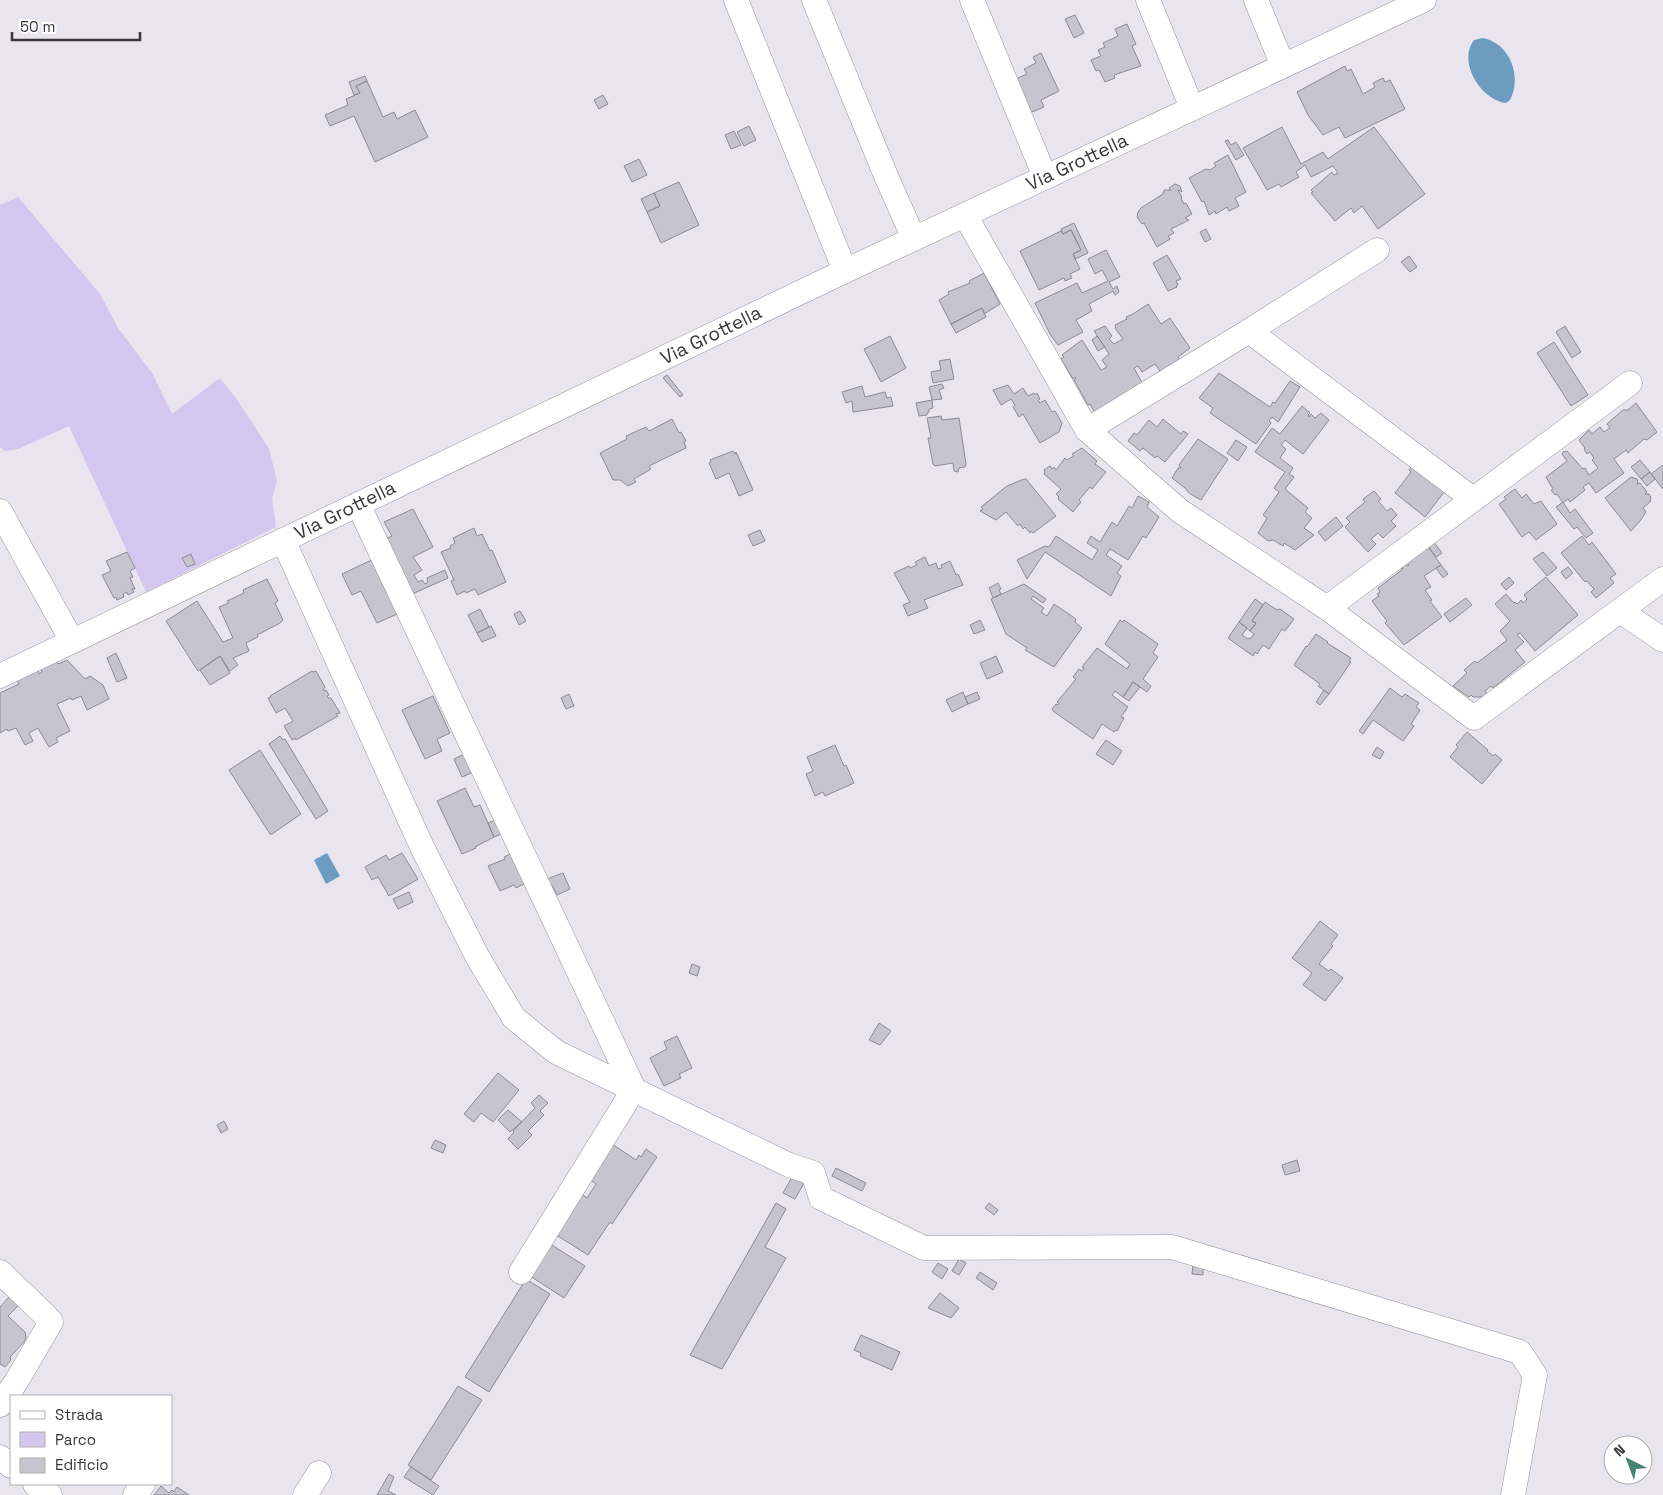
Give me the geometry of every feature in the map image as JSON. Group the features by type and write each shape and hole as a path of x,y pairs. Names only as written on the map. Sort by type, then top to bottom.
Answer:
{"street":[{"path":"736,0 845,271"},
{"path":"814,0 886,176 914,239"},
{"path":"972,0 1045,178"},
{"path":"1148,0 1192,108"},
{"path":"1256,0 1283,66"},
{"name":"Via Grottella","path":"0,676 845,271 1424,0"},
{"path":"966,215 1087,430 1180,510 1328,608 1474,718 1663,579"},
{"path":"1087,430 1249,331 1376,250"},
{"path":"1249,331 1474,499"},
{"path":"1328,608 1630,383"},
{"path":"358,504 634,1089"},
{"path":"0,511 72,641"},
{"path":"283,540 424,849 476,956 514,1018 556,1052 789,1165 813,1173 821,1198 924,1248 1172,1247 1520,1352 1535,1375 1513,1495"},
{"path":"1620,611 1663,640"},
{"path":"521,1272 634,1089"},
{"path":"0,1272 51,1322 16,1382 0,1405"},
{"path":"0,1457 10,1465"},
{"path":"305,1495 319,1473"},
{"path":"36,1485 50,1495"}],"green space":[{"path":"18,197 100,294 118,328 152,373 172,414 220,378 238,401 269,449 277,481 272,498 276,527 146,592 69,426 18,449 5,451 0,447 0,205"}],"water":[{"path":"1483,38 1493,41 1501,47 1511,63 1515,81 1510,100 1506,103 1488,95 1480,88 1470,69 1469,49 1474,40"},
{"path":"327,853 340,876 326,884 314,860"}],"building":[{"path":"1075,15 1084,33 1074,38 1065,19"},
{"path":"1127,24 1136,44 1132,46 1141,66 1114,75 1115,78 1105,82 1099,70 1096,71 1091,60 1101,56 1098,50 1105,47 1103,43 1118,36 1115,29"},
{"path":"1041,53 1059,91 1041,100 1044,107 1027,114 1011,81 1027,74 1024,69 1036,63 1033,57"},
{"path":"1345,66 1347,71 1351,69 1363,94 1375,87 1373,83 1383,78 1385,82 1390,80 1405,109 1345,138 1339,127 1323,135 1308,115 1297,92"},
{"path":"365,76 367,81 356,86 360,93 354,95 349,82"},
{"path":"367,81 383,117 394,112 397,119 415,110 428,137 375,162 354,116 330,126 325,115 348,105 346,99 360,93 356,86"},
{"path":"603,95 608,104 599,109 594,100"},
{"path":"749,126 756,140 744,146 737,132"},
{"path":"1282,127 1301,164 1323,152 1328,159 1374,127 1425,194 1378,229 1362,206 1354,213 1351,208 1335,221 1311,193 1313,192 1311,190 1332,172 1334,175 1338,173 1333,166 1311,177 1305,165 1296,172 1299,177 1281,187 1279,184 1267,190 1243,148"},
{"path":"734,131 741,145 731,149 725,135"},
{"path":"1228,140 1231,145 1236,142 1244,155 1236,160 1225,141"},
{"path":"1228,155 1246,192 1235,198 1239,206 1229,211 1227,207 1216,214 1215,211 1209,215 1204,201 1202,202 1189,178 1206,169 1210,170 1216,166 1214,163"},
{"path":"639,159 647,175 632,182 624,166"},
{"path":"679,182 699,225 661,243 647,212 660,206 654,193"},
{"path":"1175,184 1180,186 1182,192 1178,190 1181,198 1192,214 1185,218 1189,220 1171,229 1174,233 1168,236 1170,239 1157,247 1144,223 1142,224 1137,217 1138,212 1163,194 1164,190 1171,190 1169,188"},
{"path":"654,193 660,206 647,212 641,199"},
{"path":"1074,223 1088,253 1075,259 1073,254 1081,250 1071,230 1063,234 1061,229"},
{"path":"1206,229 1211,239 1205,242 1200,232"},
{"path":"1071,230 1081,250 1073,254 1080,269 1070,274 1072,278 1065,281 1064,278 1039,290 1020,251 1061,231 1063,234"},
{"path":"1106,250 1120,277 1109,282 1113,289 1117,286 1119,292 1115,295 1113,291 1089,304 1092,311 1076,320 1083,332 1058,345 1050,334 1035,303 1077,283 1082,293 1108,281 1102,270 1095,274 1088,259"},
{"path":"1167,255 1181,279 1176,281 1177,287 1168,291 1153,263"},
{"path":"1409,256 1417,267 1410,272 1401,262"},
{"path":"984,273 1000,304 984,314 982,308 951,324 939,300 949,294 948,292 970,283 969,281"},
{"path":"1148,304 1161,324 1170,318 1190,348 1178,357 1180,360 1163,375 1155,364 1142,372 1138,366 1134,368 1144,386 1099,420 1074,380 1076,379 1075,377 1073,379 1061,359 1064,357 1062,355 1082,340 1101,370 1107,367 1102,360 1109,354 1094,331 1105,326 1112,336 1109,339 1114,344 1123,339 1115,325"},
{"path":"982,308 986,317 956,333 951,324"},
{"path":"1565,326 1581,352 1572,358 1556,332"},
{"path":"890,336 906,368 881,382 864,349"},
{"path":"1097,336 1105,347 1098,351 1092,340"},
{"path":"1554,342 1588,395 1571,406 1537,353"},
{"path":"950,359 954,379 933,383 931,372 941,370 939,361"},
{"path":"1219,373 1270,407 1273,402 1275,403 1290,381 1300,387 1278,422 1272,417 1269,421 1271,423 1256,444 1210,413 1213,408 1199,398"},
{"path":"667,375 683,395 680,397 663,378"},
{"path":"942,384 944,388 939,390 942,399 932,400 929,387"},
{"path":"1008,385 1014,394 1023,388 1028,396 1037,393 1040,403 1045,400 1052,412 1055,411 1062,423 1059,432 1040,443 1023,414 1019,417 1011,399 1001,405 993,390"},
{"path":"862,386 865,397 885,392 887,398 891,397 893,406 853,412 852,401 846,403 842,392"},
{"path":"932,400 933,408 929,409 927,415 919,416 916,403"},
{"path":"1636,403 1657,432 1647,440 1644,439 1628,453 1626,450 1614,459 1624,473 1596,493 1589,483 1583,487 1585,490 1570,502 1568,499 1563,503 1557,494 1555,495 1551,490 1553,489 1546,477 1567,461 1562,454 1563,452 1567,451 1583,469 1585,468 1589,475 1598,468 1592,460 1594,458 1590,452 1587,454 1579,440 1589,430 1592,434 1600,427 1604,432 1610,428 1607,424 1623,410 1628,410"},
{"path":"1302,406 1310,413 1309,417 1311,414 1315,418 1321,413 1329,420 1303,454 1285,440 1281,445 1286,449 1280,458 1293,468 1289,474 1294,477 1285,489 1308,508 1305,512 1312,518 1304,528 1314,535 1295,550 1284,543 1283,546 1273,540 1268,541 1258,533 1267,518 1263,515 1279,492 1274,488 1285,472 1255,452 1272,428 1280,434"},
{"path":"941,416 942,420 959,418 966,464 965,467 959,468 958,472 954,471 953,463 935,466 933,464 928,438 931,438 927,418"},
{"path":"672,419 679,433 681,432 686,441 684,442 686,448 649,466 651,469 634,479 636,482 628,486 620,480 613,480 600,453 627,439 626,436 646,427 649,431"},
{"path":"1163,419 1181,434 1183,431 1188,434 1165,462 1157,456 1155,458 1143,448 1140,451 1128,441 1134,433 1137,435 1149,420 1157,427"},
{"path":"1198,439 1228,459 1201,500 1189,493 1172,478 1178,468 1181,468 1179,465"},
{"path":"1236,440 1247,447 1238,461 1227,453"},
{"path":"1082,448 1097,461 1095,464 1106,472 1092,489 1090,487 1079,500 1081,502 1073,512 1058,499 1059,497 1056,494 1061,489 1044,474 1044,470 1050,466 1056,470 1065,458 1067,460 1074,456 1072,454"},
{"path":"733,451 735,454 736,452 753,490 739,496 729,473 716,479 709,463 711,462 710,460"},
{"path":"1640,460 1650,472 1641,479 1631,467"},
{"path":"1415,462 1448,487 1425,517 1395,493 1411,472 1409,470"},
{"path":"1663,465 1663,489 1651,474"},
{"path":"1650,472 1655,479 1647,486 1641,479"},
{"path":"1631,477 1637,479 1637,484 1640,483 1647,492 1645,494 1649,494 1651,498 1650,502 1643,508 1646,512 1631,531 1605,498"},
{"path":"1026,479 1056,516 1033,533 1031,531 1030,533 1025,527 1023,529 1020,524 1018,526 1006,512 996,520 980,511 983,509 981,507 1007,486"},
{"path":"1515,489 1522,498 1526,494 1534,504 1541,501 1557,524 1536,540 1529,532 1522,537 1499,504 1506,499 1504,497"},
{"path":"1374,491 1381,499 1378,501 1387,511 1391,508 1397,515 1391,521 1396,526 1383,538 1378,533 1371,539 1376,544 1368,552 1345,527 1350,522 1346,518 1365,502 1363,499"},
{"path":"1138,496 1149,502 1147,507 1159,517 1146,538 1143,536 1128,560 1110,549 1106,555 1122,566 1117,573 1121,576 1111,596 1045,552 1027,579 1017,560 1045,546 1049,547 1056,536 1092,560 1098,550 1087,543 1091,536 1100,542 1112,522 1117,526 1129,506 1132,508"},
{"path":"1563,502 1570,513 1575,509 1593,533 1586,538 1577,527 1574,529 1556,507"},
{"path":"413,509 433,547 413,557 422,570 414,575 418,582 422,580 425,584 428,582 427,578 445,570 448,578 410,595 384,540 392,536 384,522"},
{"path":"1336,517 1343,526 1325,541 1318,532"},
{"path":"474,528 477,536 482,534 490,551 492,550 506,582 478,595 475,589 457,595 451,581 454,580 441,552 451,548 450,546 455,543 453,538"},
{"path":"760,530 765,541 753,546 748,535"},
{"path":"1582,536 1589,545 1592,542 1616,574 1610,578 1614,583 1596,598 1591,592 1594,589 1587,581 1585,582 1561,553"},
{"path":"1433,541 1442,553 1436,557 1427,545"},
{"path":"1427,545 1441,565 1424,576 1431,587 1425,590 1432,600 1430,601 1442,617 1404,645 1385,623 1387,621 1372,601 1379,596 1377,594 1380,592 1378,588 1403,569 1401,568 1406,564 1407,566 1409,565 1405,561"},
{"path":"127,552 135,568 130,571 133,577 130,578 135,589 132,589 134,592 128,595 127,592 123,594 124,597 117,600 116,597 114,598 102,575 111,571 106,561"},
{"path":"1543,552 1557,568 1547,576 1533,559"},
{"path":"191,554 195,564 187,567 182,558"},
{"path":"378,557 389,580 382,583 387,594 394,590 404,611 377,623 361,591 352,595 342,574"},
{"path":"925,557 929,566 936,563 938,569 942,568 941,565 950,561 963,585 924,600 928,608 908,616 903,605 910,602 894,573 909,566 910,568 917,565 915,562"},
{"path":"1441,565 1448,574 1443,578 1436,568"},
{"path":"1568,567 1573,573 1566,579 1561,572"},
{"path":"1509,577 1514,583 1506,590 1501,584"},
{"path":"1546,577 1578,615 1535,651 1520,633 1517,635 1524,642 1515,650 1525,662 1493,688 1491,686 1485,691 1487,694 1483,697 1473,697 1471,695 1469,697 1453,686 1467,673 1464,670 1475,661 1477,663 1507,640 1500,631 1510,621 1495,604 1506,594 1514,603 1517,604 1521,600 1523,603 1527,599 1524,595"},
{"path":"267,579 278,601 275,603 283,620 246,643 249,651 233,658 238,665 230,671 220,656 198,671 166,621 197,601 223,642 233,638 219,607 244,593 243,590"},
{"path":"998,583 1001,594 993,598 989,588"},
{"path":"1024,584 1046,599 1043,603 1033,596 1031,599 1044,608 1041,612 1047,616 1054,604 1076,619 1075,622 1082,628 1054,667 1025,650 1027,648 1006,634 991,599"},
{"path":"1466,598 1472,605 1450,622 1444,614"},
{"path":"1255,599 1263,605 1252,621 1256,623 1250,631 1239,622"},
{"path":"1265,602 1277,610 1280,609 1294,619 1285,631 1282,629 1269,649 1263,645 1257,654 1255,652 1253,656 1228,638 1239,622 1247,628 1242,635 1248,639 1251,638 1254,634 1250,631 1256,623 1252,621"},
{"path":"480,609 489,627 477,633 468,615"},
{"path":"520,611 526,621 519,625 514,614"},
{"path":"980,620 985,630 974,634 970,625"},
{"path":"1120,620 1123,622 1124,620 1158,644 1153,653 1158,657 1143,679 1151,686 1147,692 1133,682 1123,697 1115,691 1112,695 1128,707 1121,717 1124,718 1117,731 1114,732 1102,724 1093,739 1052,709 1056,704 1058,705 1059,703 1057,702 1076,679 1073,677 1079,669 1082,671 1084,668 1082,667 1097,648 1127,669 1130,664 1105,644"},
{"path":"491,626 496,636 482,642 477,633"},
{"path":"1316,634 1351,658 1349,661 1351,662 1329,694 1318,686 1320,684 1294,665"},
{"path":"116,653 127,678 117,682 107,658"},
{"path":"220,656 230,673 210,685 200,670"},
{"path":"996,656 1003,672 987,679 980,663"},
{"path":"67,660 85,679 90,676 103,685 109,699 87,710 81,696 57,704 70,731 56,738 58,742 49,747 38,728 29,733 33,741 25,745 16,728 8,731 7,729 0,733 0,693 19,684 17,680 38,670 39,674 42,672 41,669 57,661 58,664"},
{"path":"312,671 316,671 325,687 323,690 326,690 329,695 327,696 328,698 331,698 340,713 336,714 338,716 296,740 295,738 292,740 284,726 293,721 285,708 276,713 268,698"},
{"path":"1133,682 1140,687 1129,701 1123,697"},
{"path":"1390,688 1402,697 1405,694 1419,703 1416,707 1420,710 1411,724 1414,726 1403,741 1373,720 1363,734 1359,731"},
{"path":"1324,690 1329,694 1320,705 1316,702"},
{"path":"963,692 968,704 952,712 946,700"},
{"path":"977,692 980,699 968,704 965,697"},
{"path":"569,694 574,706 566,709 561,698"},
{"path":"433,696 450,733 437,739 442,751 425,759 402,710"},
{"path":"1467,732 1493,756 1495,754 1502,760 1482,784 1450,757 1458,747 1456,745"},
{"path":"280,736 283,740 285,739 328,811 316,819 269,744"},
{"path":"1106,740 1122,751 1113,765 1096,754"},
{"path":"835,745 854,783 825,796 823,792 815,796 806,774 813,771 807,757"},
{"path":"1377,747 1384,752 1380,759 1372,755"},
{"path":"260,750 301,814 272,834 270,834 229,770"},
{"path":"469,752 478,770 462,777 454,759"},
{"path":"465,788 474,807 480,805 494,837 462,854 437,801"},
{"path":"500,818 506,832 494,837 488,823"},
{"path":"514,852 530,881 516,888 514,885 500,891 488,866 505,859 504,857"},
{"path":"402,853 418,879 389,896 378,877 372,880 365,867 386,855 389,860"},
{"path":"563,873 570,889 557,895 552,885 546,884 544,880"},
{"path":"409,892 413,902 398,909 393,899"},
{"path":"1320,921 1338,935 1331,944 1333,946 1319,964 1329,971 1331,969 1343,978 1325,1001 1303,985 1312,973 1292,958"},
{"path":"692,964 700,967 697,976 689,973"},
{"path":"879,1023 891,1031 880,1045 869,1040"},
{"path":"677,1036 692,1068 679,1074 681,1078 664,1086 650,1058 667,1049 664,1042"},
{"path":"498,1073 519,1090 493,1122 481,1113 474,1122 464,1114"},
{"path":"539,1095 548,1103 540,1111 544,1115 528,1131 532,1135 518,1149 508,1139 535,1108 531,1103"},
{"path":"508,1110 522,1122 510,1132 498,1120"},
{"path":"224,1121 228,1129 221,1133 217,1125"},
{"path":"435,1140 446,1145 443,1153 431,1148"},
{"path":"609,1142 636,1160 639,1155 641,1157 646,1149 657,1157 612,1224 610,1222 588,1255 553,1233 579,1192 587,1198 596,1184 586,1177"},
{"path":"1297,1160 1300,1171 1285,1175 1282,1165"},
{"path":"836,1168 866,1183 862,1191 832,1176"},
{"path":"792,1177 804,1183 795,1199 783,1193"},
{"path":"776,1203 786,1209 765,1247 786,1258 722,1369 690,1355"},
{"path":"989,1203 998,1210 994,1215 985,1208"},
{"path":"547,1242 585,1266 564,1298 527,1274"},
{"path":"959,1259 966,1263 959,1275 952,1271"},
{"path":"938,1263 948,1269 942,1279 932,1272"},
{"path":"1193,1264 1203,1265 1203,1275 1192,1274"},
{"path":"980,1272 997,1283 993,1290 976,1278"},
{"path":"526,1279 550,1294 489,1392 465,1377"},
{"path":"940,1293 959,1308 951,1318 928,1308"},
{"path":"9,1297 20,1304 8,1316 25,1332 26,1337 24,1342 10,1357 11,1360 5,1367 0,1364 0,1307"},
{"path":"861,1335 900,1352 892,1370 860,1356 861,1353 854,1350"},
{"path":"458,1386 482,1400 431,1480 408,1465"},
{"path":"411,1467 439,1486 433,1495 404,1477"},
{"path":"389,1474 394,1477 388,1491 396,1495 377,1495"},
{"path":"161,1486 169,1493 172,1490 174,1492 177,1487 189,1495 154,1495"}]}
